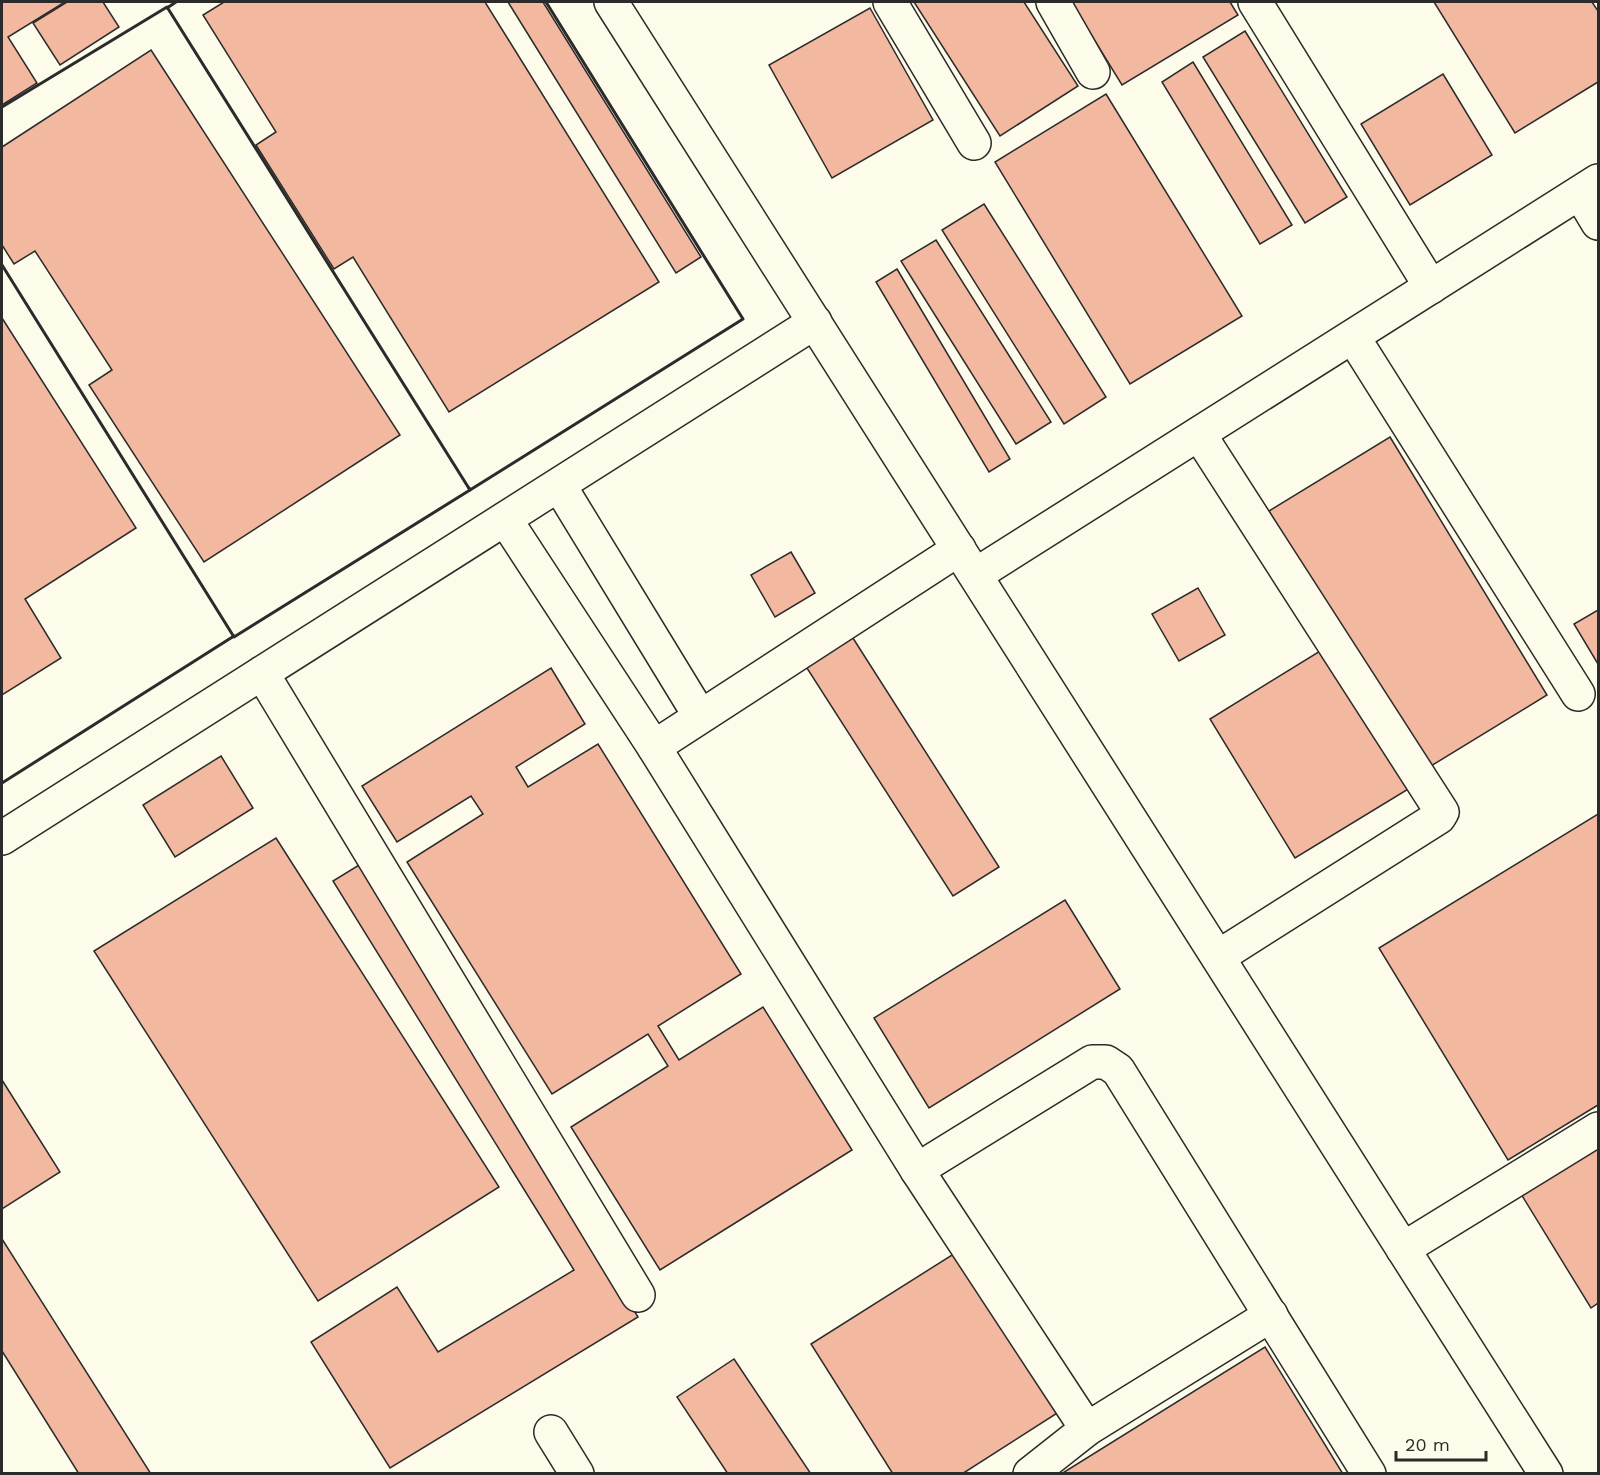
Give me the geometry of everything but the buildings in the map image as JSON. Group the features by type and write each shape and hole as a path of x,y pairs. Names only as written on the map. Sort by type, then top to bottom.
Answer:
{"lane":[{"path":"891,2 974,142"},
{"path":"1053,2 1093,72"},
{"path":"1255,2 1431,287"},
{"path":"617,3 815,322 1546,1473"},
{"path":"654,747 700,717 968,562 1199,434 1589,187 1599,223"},
{"path":"2,838 815,322"},
{"path":"1353,337 1578,694"},
{"path":"1199,434 1442,812 1440,817 1218,957"},
{"path":"559,485 700,717"},
{"path":"505,519 654,747 917,1170 1087,1430"},
{"path":"262,673 638,1295"},
{"path":"917,1170 1092,1062 1106,1062 1118,1070 1369,1473"},
{"path":"1403,1249 1599,1129"},
{"path":"1030,1473 1087,1430 1271,1315"},
{"path":"551,1432 577,1473"}],"wall":[{"path":"167,8 176,2"},
{"path":"469,488 470,490 743,319 546,2"},
{"path":"2,107 167,7 470,490 234,637 2,265"},
{"path":"2,783 234,636"}]}
